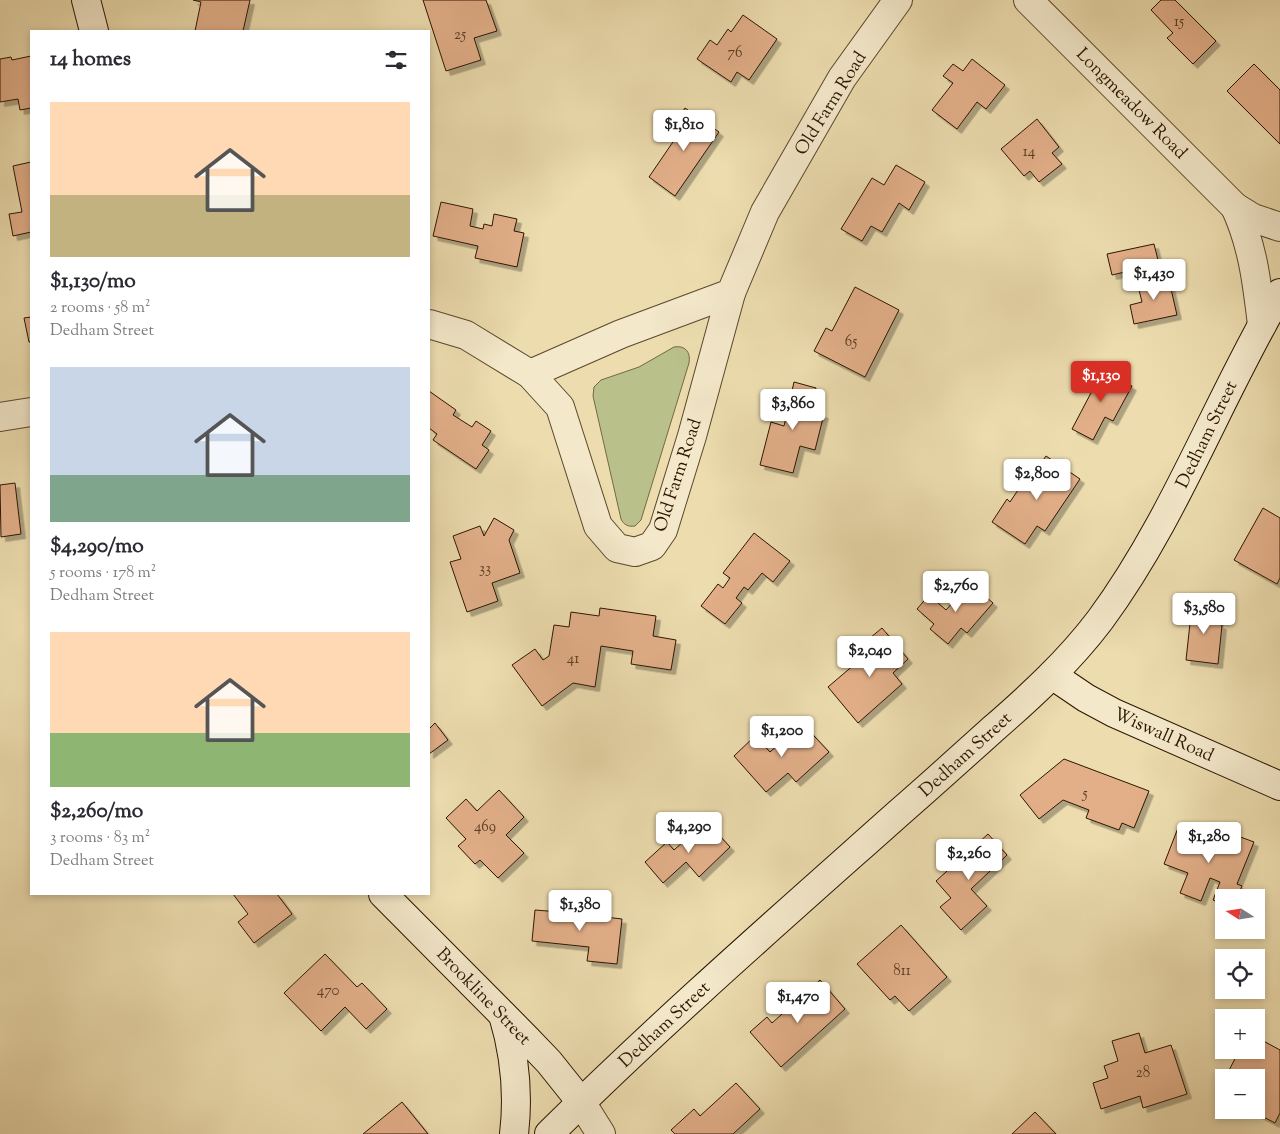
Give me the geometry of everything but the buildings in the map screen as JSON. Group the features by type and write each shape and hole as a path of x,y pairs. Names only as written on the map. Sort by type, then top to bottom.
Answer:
{"street":[{"path":"86,0 94,30"},
{"name":"Old Farm Road","path":"430,324 466,335 530,374 560,407 598,526 617,548 636,552 652,546 663,530 692,436 731,293 765,212 842,78 898,0"},
{"name":"Longmeadow Road","path":"1028,0 1236,206 1253,218 1280,227"},
{"name":"Longmeadow Road","path":"1236,206 1252,252 1262,325"},
{"path":"530,374 621,334 731,293"},
{"name":"Dedham Street","path":"549,1134 718,974 1028,698 1052,675 1099,621 1144,553 1175,497 1280,293"},
{"path":"0,417 30,412"},
{"name":"Wiswall Road","path":"1052,675 1086,698 1114,713 1280,786"},
{"name":"Brookline Street","path":"384,895 502,1013 548,1062 581,1102 601,1134"},
{"path":"502,1013 510,1040 515,1069 517,1096 514,1134"}],"green space":[{"path":"674,347 681,347 686,350 689,356 689,363 641,520 635,526 628,526 621,519 593,396 594,387 601,380 639,367"}]}
